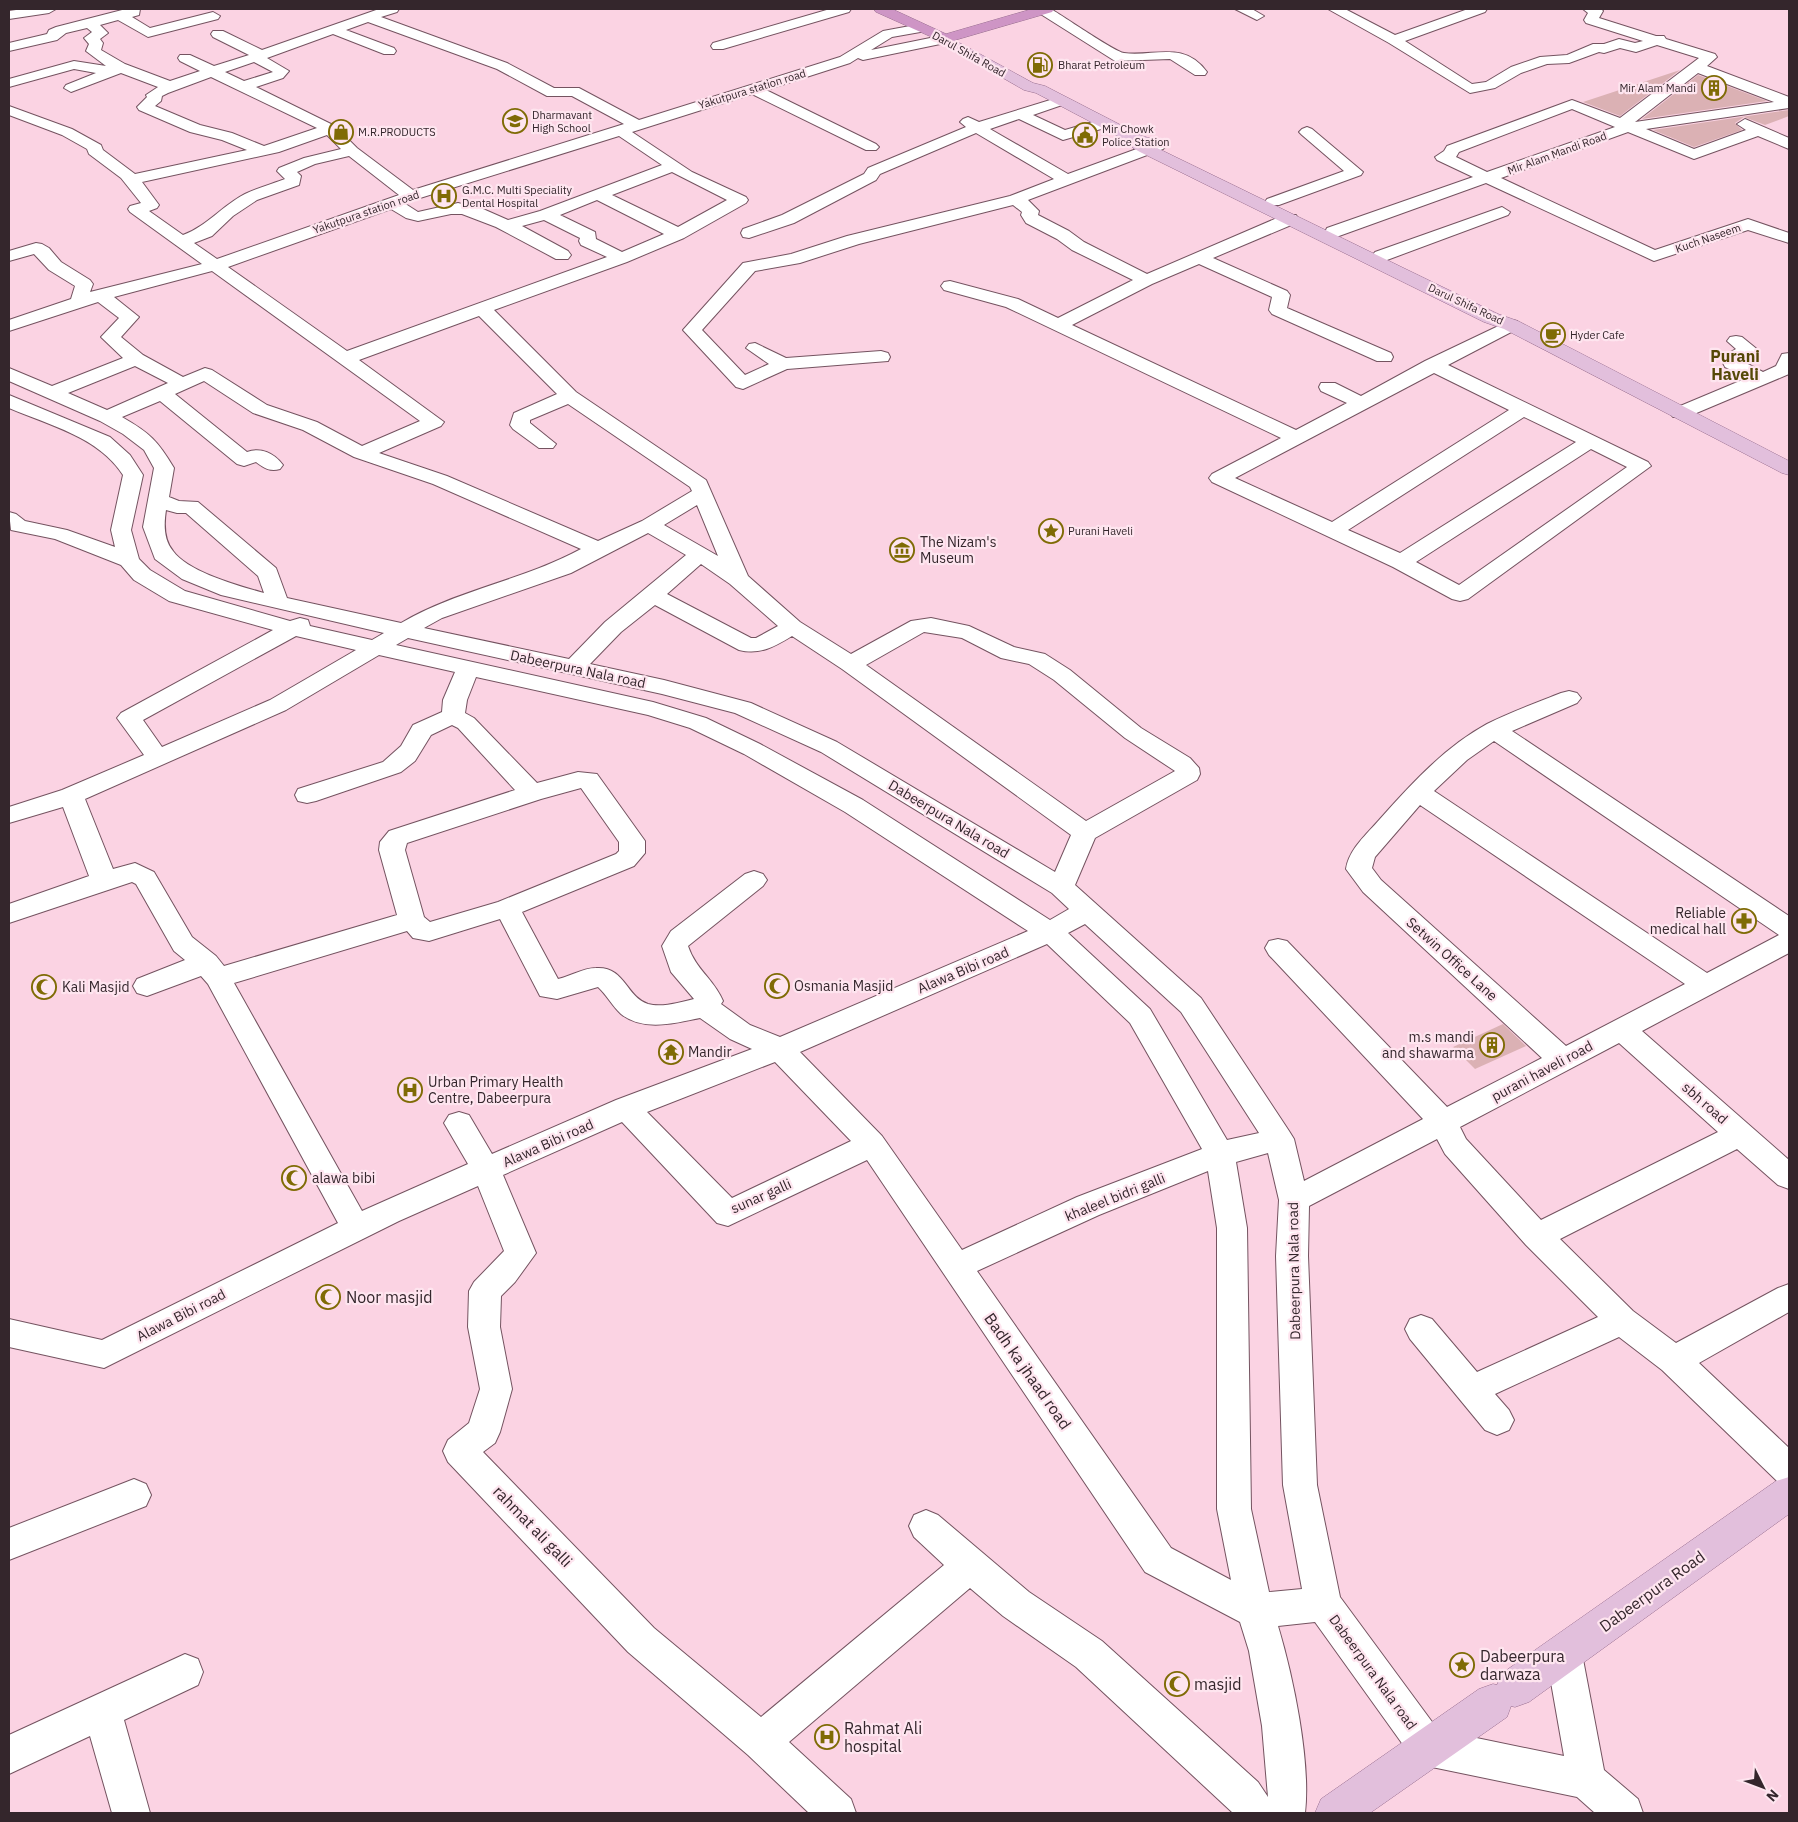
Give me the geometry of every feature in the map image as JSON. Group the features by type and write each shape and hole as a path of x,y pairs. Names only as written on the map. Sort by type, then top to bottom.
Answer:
{"highway":[{"name":"Darul Shifa Road","path":"881,9 950,41"},
{"path":"950,41 969,30 1046,9"},
{"path":"920,28 969,30"}],"main road":[{"name":"Darul Shifa Road","path":"950,41 958,48 1103,124 1290,219 1491,318 1508,324 1789,469"},
{"path":"1145,145 1273,202 1481,304 1500,314 1508,324"},
{"name":"Dabeerpura Road","path":"1335,1813 1427,1747 1564,1654 1789,1493"}],"street":[{"path":"9,15 49,9"},
{"path":"14,46 52,38 55,36 54,33 61,30 121,16 134,12 133,9"},
{"path":"262,151 228,136 195,129 144,107 156,98 153,95 169,86 392,9"},
{"path":"718,46 844,9"},
{"path":"1046,9 1120,58 1172,55 1187,62 1200,72"},
{"path":"1242,9 1257,16"},
{"path":"1335,9 1394,40 1470,89 1490,85 1516,70 1545,60 1569,59 1598,47 1604,49 1619,43 1636,48 1659,40"},
{"path":"1447,9 1460,16"},
{"path":"1394,40 1480,9"},
{"path":"1590,9 1596,11 1591,20 1710,57 1695,67 1625,126"},
{"path":"121,16 148,32 159,32 213,16"},
{"path":"368,17 502,66 552,94 574,91 637,125"},
{"path":"91,24 101,33 91,38 96,43 93,50 119,69"},
{"name":"Yakutpura station road","path":"9,326 100,295 217,265 392,202 845,60 888,34 920,28"},
{"path":"332,29 389,51"},
{"path":"218,34 282,71 278,75 241,87"},
{"path":"845,60 950,41"},
{"path":"14,46 58,69"},
{"path":"185,58 330,129 352,151 411,196"},
{"path":"10,83 77,64 119,69 169,86"},
{"path":"1695,67 1789,103"},
{"path":"71,88 119,69"},
{"path":"753,88 870,147"},
{"path":"794,259 743,230 825,201 870,178 874,171 976,128 1060,101"},
{"name":"Mir Alam Mandi Road","path":"1333,232 1489,177 1625,126 1724,115 1789,103"},
{"path":"1489,177 1443,157 1451,154 1452,149 1572,104 1694,154 1760,130"},
{"path":"9,110 67,132 96,148 94,151 116,164 132,179 151,205 136,209 217,265 434,422 361,453"},
{"path":"1020,114 1062,135 1103,124"},
{"path":"1724,115 1789,144"},
{"path":"960,117 1066,180"},
{"path":"17,131 41,123"},
{"path":"132,179 262,151 330,129"},
{"path":"346,358 621,258 678,234 740,200 672,167 620,130"},
{"path":"1273,202 1356,172 1307,132"},
{"path":"881,357 783,364 743,383 692,330 749,267 794,259 853,240 1016,200 1145,145"},
{"path":"183,241 206,232 251,197 293,182 293,176 284,170 352,151"},
{"path":"506,226 546,214 672,167"},
{"name":"Kuch Naseem","path":"1489,177 1654,256 1748,224 1789,238"},
{"path":"597,194 678,234"},
{"path":"1016,200 1031,211 1029,215 1032,219 1063,235 1078,246 1146,280"},
{"path":"392,202 416,216 458,208 506,226 562,255"},
{"path":"1381,256 1502,212"},
{"path":"546,214 589,236 587,241 621,258"},
{"path":"1060,324 1146,280 1290,219"},
{"path":"9,256 36,248 43,252 55,266 84,284 78,302"},
{"path":"1200,258 1282,295 1278,310 1384,356"},
{"path":"950,286 1012,303 1298,438"},
{"path":"100,295 130,317 110,337 136,358 181,383"},
{"path":"483,309 569,396 699,484 738,579"},
{"path":"1432,365 1640,466 1460,594 1401,562 1219,478 1298,438 1432,365 1508,324"},
{"path":"1736,341 1749,350 1734,358 1732,363 1763,379"},
{"path":"755,348 783,364"},
{"path":"50,393 136,358"},
{"path":"1680,413 1763,379 1788,366"},
{"name":"Dabeerpura Nala road","path":"9,374 107,417 130,430 152,447 164,468 153,527 163,554 190,574 229,590 278,603 664,687 743,708 783,724 829,747 1061,887 1191,1005 1279,1139 1294,1200 1292,1256 1300,1485 1323,1604 1427,1747"},
{"path":"107,417 205,374 260,409 310,426 361,453 440,480 598,549"},
{"path":"1328,387 1362,403"},
{"path":"161,392 244,460 258,455 272,465"},
{"path":"546,444 520,425 521,417 569,396"},
{"path":"9,401 104,441 124,459 133,475 121,530 129,560"},
{"path":"1332,530 1522,410"},
{"path":"104,441 130,430"},
{"path":"396,438 440,480"},
{"path":"1401,562 1590,442"},
{"path":"9,816 71,796 278,705 379,648 434,613 563,568 649,525 702,494"},
{"path":"124,512 157,505 191,506 268,573 278,603"},
{"path":"12,524 60,534 129,560"},
{"path":"649,525 700,554 738,579 792,627 850,664 1085,833"},
{"path":"574,667 613,627 700,554"},
{"name":"Dabeerpura Nala road","path":"129,560 142,574 177,596 293,629 653,709 698,723 752,749 854,806 1050,932 1140,1016 1220,1154 1232,1228 1234,1509 1256,1611 1267,1651 1281,1726 1288,1793 1286,1813"},
{"path":"653,595 747,645 760,645 792,627"},
{"path":"159,758 129,718 320,613"},
{"path":"850,664 920,626 931,625 969,633 1009,653 1027,655 1053,668 1133,733 1187,768 1188,774 1085,833 1061,887"},
{"path":"453,716 455,700 468,669"},
{"path":"1570,698 1494,730 1453,760 1418,792 1706,986"},
{"path":"453,716 466,723 532,793"},
{"path":"307,794 392,767 403,761 410,752 421,730 453,716"},
{"path":"752,749 783,724"},
{"path":"1494,730 1789,929"},
{"path":"584,778 588,780 632,841 632,853 615,864 507,908 428,932 422,930 412,920 392,850 393,842 398,837 532,793 584,778"},
{"name":"Setwin Office Lane","path":"1418,792 1366,851 1360,861 1359,870 1366,880 1564,1060"},
{"path":"71,796 104,880"},
{"path":"9,914 104,880 135,872 141,874 183,944 212,970 356,1228"},
{"path":"507,908 550,989 561,989 595,977 610,982 630,1006 648,1015 657,1016 705,1007 709,1001 705,991 681,965 674,946 680,938 754,880"},
{"name":"Alawa Bibi road","path":"9,1333 104,1354 356,1228 626,1108 780,1049 1050,932 1088,910"},
{"path":"147,986 412,920"},
{"name":"purani haveli road","path":"1294,1200 1789,942"},
{"path":"1278,948 1444,1123 1455,1146 1537,1236 1622,1321 1674,1360 1789,1470"},
{"path":"705,1007 740,1032 780,1049"},
{"name":"sbh road","path":"1622,1030 1789,1177"},
{"name":"Badh ka jhaad road","path":"780,1049 872,1144 1158,1560 1256,1611"},
{"name":"sunar galli","path":"626,1108 728,1214 872,1144"},
{"path":"458,1123 487,1170"},
{"path":"1537,1236 1740,1134"},
{"name":"khaleel bidri galli","path":"956,1267 1088,1206 1220,1154 1279,1139"},
{"name":"rahmat ali galli","path":"487,1170 520,1253 504,1273 485,1291 484,1327 496,1389 483,1432 460,1451 641,1640 761,1742 837,1813"},
{"path":"1674,1360 1789,1298"},
{"path":"1470,1390 1622,1321"},
{"path":"1421,1329 1496,1420"},
{"path":"9,1544 134,1495"},
{"path":"926,1526 1016,1604 1089,1654 1244,1796 1256,1813"},
{"path":"761,1742 934,1594 971,1566"},
{"path":"1256,1611 1323,1604"},
{"path":"1564,1654 1587,1780"},
{"path":"9,1755 184,1672"},
{"path":"102,1710 131,1813"},
{"path":"1427,1747 1587,1780 1624,1813"}],"building":[{"name":"Mir Alam Mandi","path":"1680,70 1620,116 1583,102"},
{"name":"Mir Alam Mandi","path":"1698,75 1767,101 1642,119"},
{"name":"Mir Alam Mandi","path":"1789,110 1789,116 1765,125 1744,117 1735,123 1742,130 1694,147 1653,130"},
{"name":"m.s mandi and shawarma","path":"1503,1024 1526,1046 1475,1069 1453,1047"}],"place":[{"name":"Bharat Petroleum","path":"1040,65"},
{"name":"Mir Alam Mandi","path":"1714,88"},
{"name":"Dharmavant High School","path":"515,121"},
{"name":"M.R.PRODUCTS","path":"341,132"},
{"name":"Mir Chowk Police Station","path":"1085,135"},
{"name":"G.M.C. Multi Speciality Dental Hospital","path":"444,196"},
{"name":"Hyder Cafe","path":"1553,335"},
{"name":"Purani Haveli","path":"1051,531"},
{"name":"The Nizam's Museum","path":"902,550"},
{"name":"Reliable medical hall","path":"1744,921"},
{"name":"Osmania Masjid","path":"777,986"},
{"name":"Kali Masjid","path":"44,987"},
{"name":"m.s mandi and shawarma","path":"1492,1045"},
{"name":"Mandir","path":"671,1052"},
{"name":"Urban Primary Health Centre, Dabeerpura","path":"410,1090"},
{"name":"alawa bibi","path":"294,1178"},
{"name":"Noor masjid","path":"328,1297"},
{"name":"Dabeerpura darwaza","path":"1462,1665"},
{"name":"masjid","path":"1177,1684"},
{"name":"Rahmat Ali hospital","path":"827,1737"}],"district":[{"name":"Purani Haveli","path":"1735,365"}]}
